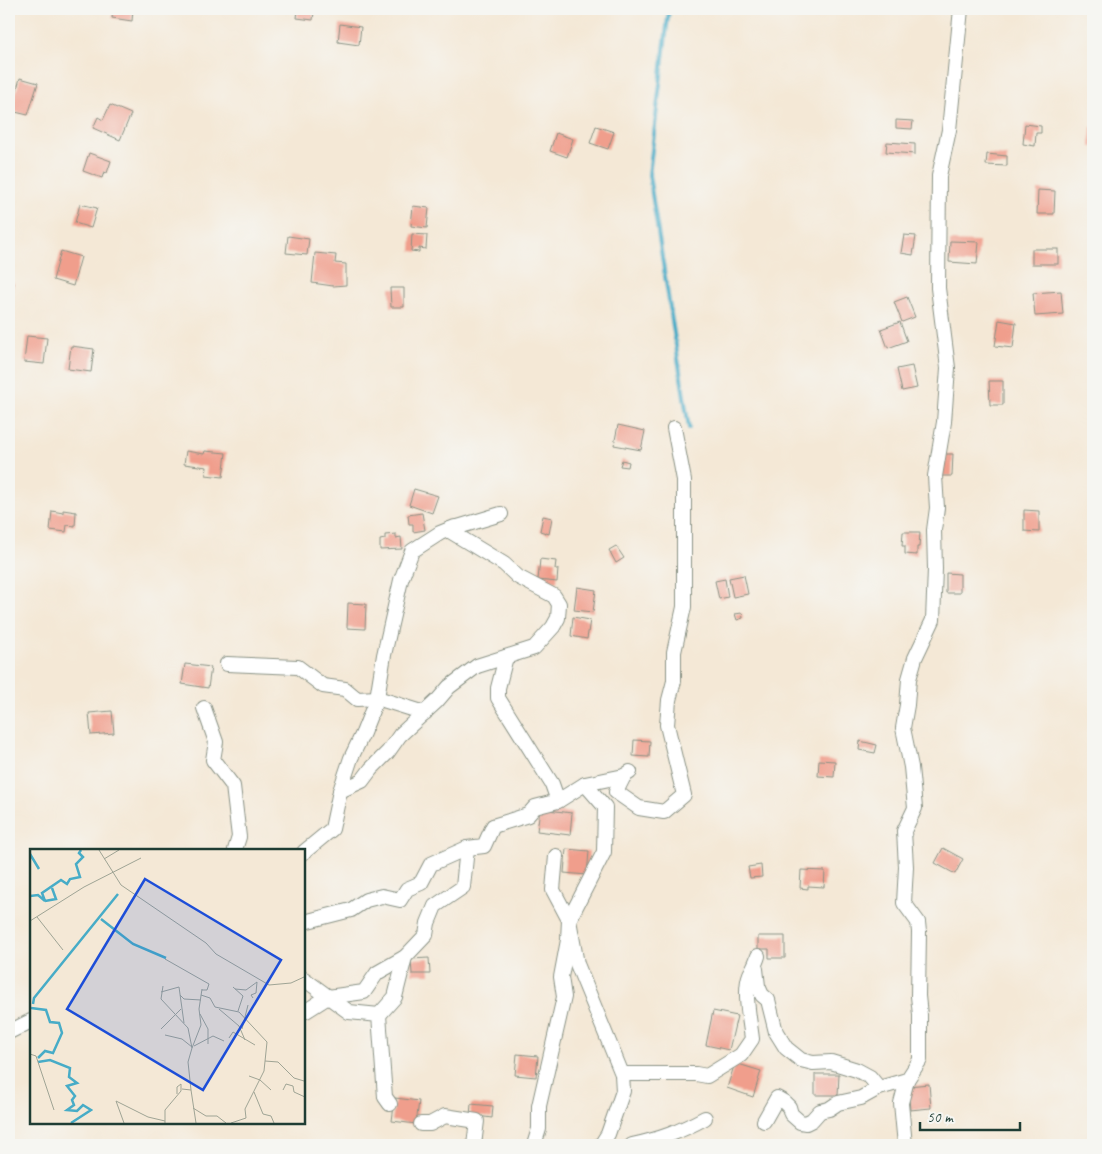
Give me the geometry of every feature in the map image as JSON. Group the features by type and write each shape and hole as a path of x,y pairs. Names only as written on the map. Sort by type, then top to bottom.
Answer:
{"street":[{"path":"905,1145 901,1102 907,1080 920,1060 920,1015 918,996 918,922 904,903 906,867 904,831 914,808 911,767 903,728 907,705 908,678 933,620 934,530 937,508 935,476 944,422 948,368 938,288 939,176 950,130 961,9"},
{"path":"616,792 639,808 664,812 684,795 668,725 669,700 674,681 674,652 684,608 684,480 674,428"},
{"path":"305,851 332,829 340,791 351,758 377,698 384,655 399,590 412,551 448,530 504,564 518,577 554,596 559,604 558,618 553,627 534,648 478,666 449,687 400,735 388,752 362,781 340,791"},
{"path":"506,657 498,688 498,698 552,784 558,801"},
{"path":"226,664 298,666 323,686 345,689 357,699 377,698 424,713"},
{"path":"204,708 216,742 213,760 232,786 240,836 235,849"},
{"path":"305,922 351,910 366,900 382,896 400,900 407,889 422,883 431,864 467,848 484,846 493,826 528,815 535,807 558,801 585,784 627,774 616,792 613,802 604,807"},
{"path":"534,1145 539,1129 539,1106 564,997 561,977 568,940 568,920 604,852 604,807 585,784"},
{"path":"306,1011 328,997 364,992 377,973 405,957 426,936 428,923 435,906 463,888 467,848"},
{"path":"556,856 553,890 568,920 577,964 622,1074 623,1091 608,1134 601,1145"},
{"path":"390,1104 385,1096 379,1015 395,997 405,957"},
{"path":"622,1074 696,1074 706,1076 741,1055 752,1039 747,989 750,974 757,961 758,986 762,995 768,1000 776,1032 786,1048 801,1060 813,1063 831,1062 857,1070 870,1077 878,1088"},
{"path":"305,980 349,1012 379,1015"},
{"path":"9,1032 30,1022"},
{"path":"764,1121 777,1098 789,1107 791,1114 800,1122 806,1123 812,1120 820,1111 829,1109 838,1103 861,1098 878,1088 907,1080"},
{"path":"421,1124 430,1124 445,1116 477,1121 474,1145"},
{"path":"632,1145 658,1140 704,1118"}],"building":[{"path":"113,9 133,9 132,21 112,18"},
{"path":"303,9 310,9 310,11 314,12 313,20 297,18 298,10 303,11"},
{"path":"340,24 361,27 359,45 338,42"},
{"path":"20,78 38,83 28,115 11,111"},
{"path":"110,105 131,114 120,140 93,128 98,117 103,120"},
{"path":"896,120 913,121 912,129 896,128"},
{"path":"1025,124 1041,126 1041,133 1036,133 1035,146 1023,144"},
{"path":"596,126 614,132 608,149 590,143"},
{"path":"1091,127 1093,127 1093,147 1090,147"},
{"path":"556,133 573,139 567,157 550,151"},
{"path":"887,142 915,144 915,154 886,152"},
{"path":"89,153 111,161 107,173 104,172 102,178 83,171"},
{"path":"987,154 1007,156 1007,166 986,165"},
{"path":"1038,190 1055,191 1054,214 1037,214"},
{"path":"80,204 97,208 91,228 75,223"},
{"path":"413,206 429,208 427,228 411,226"},
{"path":"412,234 427,235 426,249 419,248 419,252 411,251"},
{"path":"904,235 916,236 913,255 901,253"},
{"path":"288,236 309,239 307,255 286,253"},
{"path":"950,241 979,242 977,264 949,262"},
{"path":"1032,249 1058,249 1058,264 1032,264"},
{"path":"61,251 81,257 73,286 53,280"},
{"path":"315,253 336,255 335,263 346,264 346,285 333,286 312,283"},
{"path":"9,281 14,283 9,302"},
{"path":"390,288 404,288 404,307 391,307"},
{"path":"1061,291 1063,314 1035,316 1033,293"},
{"path":"907,297 915,317 902,322 894,302"},
{"path":"999,320 1016,323 1013,348 995,346"},
{"path":"900,322 907,341 888,348 881,329"},
{"path":"27,336 47,338 44,364 24,362"},
{"path":"71,346 94,349 91,372 68,369"},
{"path":"912,366 917,388 902,391 897,369"},
{"path":"989,381 1003,381 1003,405 990,405"},
{"path":"618,425 645,431 641,450 614,445"},
{"path":"186,451 204,454 205,451 226,453 223,477 206,475 207,467 184,464"},
{"path":"941,454 953,454 952,476 941,476"},
{"path":"622,460 629,462 628,467 620,466"},
{"path":"414,489 438,496 432,513 409,505"},
{"path":"63,510 76,512 75,526 67,525 66,532 50,530 52,511 63,513"},
{"path":"1024,510 1039,511 1039,532 1024,531"},
{"path":"422,513 425,530 413,532 413,524 409,524 408,515"},
{"path":"543,516 552,518 549,534 540,531"},
{"path":"903,532 920,532 917,555 905,554 905,546 902,546"},
{"path":"396,534 396,538 401,537 402,549 380,550 380,540 385,539 385,535"},
{"path":"616,546 624,558 616,563 609,550"},
{"path":"540,559 556,561 555,569 558,569 557,582 538,580"},
{"path":"946,573 960,574 960,593 946,593"},
{"path":"744,575 748,594 733,597 729,578"},
{"path":"725,579 728,597 719,599 715,581"},
{"path":"577,587 596,590 593,612 574,610"},
{"path":"348,603 366,604 365,629 347,628"},
{"path":"742,613 743,618 737,620 735,614"},
{"path":"573,617 590,620 587,639 571,636"},
{"path":"185,664 211,667 208,688 182,684"},
{"path":"112,711 114,733 91,735 89,713"},
{"path":"634,740 650,741 649,757 633,756"},
{"path":"860,741 877,745 875,753 859,750"},
{"path":"819,760 835,761 834,777 818,776"},
{"path":"540,809 572,813 570,835 537,831"},
{"path":"943,848 963,859 955,874 935,863"},
{"path":"566,849 589,851 587,875 564,873"},
{"path":"761,865 762,877 750,878 748,867"},
{"path":"801,870 825,871 824,887 808,886 808,889 800,888"},
{"path":"758,936 785,936 785,958 769,958 769,949 758,949"},
{"path":"429,958 430,974 412,974 411,959"},
{"path":"713,1011 737,1016 729,1050 706,1045"},
{"path":"517,1054 538,1056 536,1077 515,1075"},
{"path":"735,1063 761,1071 753,1097 727,1088"},
{"path":"815,1074 839,1074 838,1095 815,1095"},
{"path":"929,1084 931,1108 910,1110 908,1086"},
{"path":"395,1098 419,1101 416,1124 392,1121"},
{"path":"471,1104 493,1106 492,1118 470,1115"}],"waterway":[{"path":"669,9 649,175 689,428"}]}
